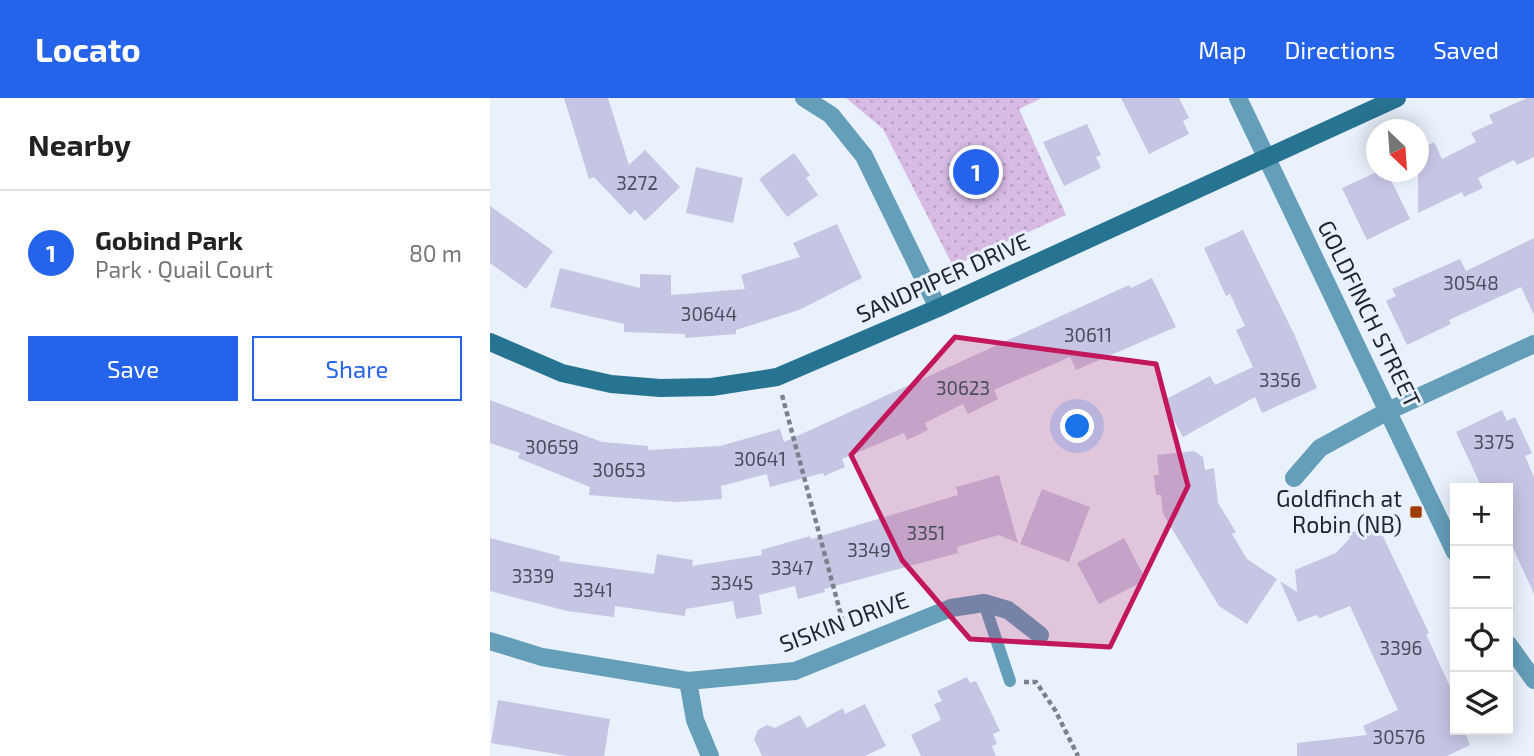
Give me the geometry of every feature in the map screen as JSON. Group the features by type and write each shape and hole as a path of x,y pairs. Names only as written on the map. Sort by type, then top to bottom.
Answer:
{"street":[{"path":"804,98 831,115 864,156 938,308"},
{"name":"GOLDFINCH STREET","path":"1238,98 1452,546"},
{"name":"SANDPIPER DRIVE","path":"490,342 562,373 611,384 660,388 712,387 777,377 938,308 1397,98"},
{"path":"1294,478 1320,448 1388,411 1534,344"},
{"path":"984,603 1007,610 1040,635"},
{"name":"SISKIN DRIVE","path":"490,641 541,657 688,681 795,671 951,608 984,603"},
{"path":"1513,651 1534,680"},
{"path":"688,681 695,720 710,756"}],"lane":[{"path":"984,603 1010,681"}],"path":[{"path":"777,377 850,651"},
{"path":"1010,681 1036,682 1055,710 1078,756"}],"highlighted area":[{"path":"955,337 1077,356 1156,364 1188,486 1110,647 970,639 902,560 851,455"}],"shaded area":[{"path":"846,98 1042,98 1019,109 1066,215 960,263 951,262 883,129"}],"building":[{"path":"564,98 608,98 629,165 645,150 680,187 645,221 635,210 630,215 594,177 589,179"},
{"path":"1121,98 1179,98 1189,118 1183,121 1189,134 1149,154"},
{"path":"1527,98 1534,98 1534,157 1517,165 1514,160 1478,178 1483,188 1464,197 1462,192 1418,213 1418,182 1429,182 1429,144 1434,142 1442,159 1476,142 1471,133 1493,123 1489,115"},
{"path":"1087,124 1101,155 1096,157 1101,168 1064,186 1043,142"},
{"path":"794,153 810,175 806,178 818,195 787,217 759,179"},
{"path":"696,167 743,178 733,223 686,213"},
{"path":"1366,177 1366,182 1392,182 1410,219 1367,240 1342,188"},
{"path":"490,206 553,251 526,289 490,263"},
{"path":"837,224 862,278 799,310 736,330 736,334 685,338 685,334 624,332 624,324 550,307 560,268 640,288 640,274 671,275 671,295 745,289 741,275 800,257 793,243"},
{"path":"1243,230 1317,388 1262,413 1255,397 1183,437 1163,401 1210,376 1215,385 1253,367 1236,330 1245,326 1230,294 1226,296 1204,248"},
{"path":"1534,238 1534,315 1521,287 1449,320 1451,324 1407,345 1386,301 1396,296 1392,289 1460,259 1466,271"},
{"path":"1152,278 1176,327 1076,370 1070,357 994,390 998,399 968,414 963,404 925,423 928,430 907,440 904,433 842,459 845,467 824,476 823,473 770,487 767,474 721,486 722,499 677,502 589,495 590,487 518,458 520,453 490,443 490,400 602,442 648,446 648,450 720,446 780,429 784,442 1129,285 1131,288"},
{"path":"1502,410 1507,421 1515,417 1532,453 1525,456 1534,477 1534,594 1513,548 1513,483 1480,483 1456,432"},
{"path":"1194,451 1203,457 1205,470 1214,468 1218,503 1236,532 1232,534 1247,559 1277,579 1247,624 1219,606 1163,514 1161,495 1156,495 1154,475 1159,475 1157,455"},
{"path":"999,475 1018,543 999,535 957,547 958,553 824,589 825,592 798,599 795,586 759,595 762,614 736,619 733,601 686,609 685,616 615,606 614,617 567,611 490,591 490,538 560,556 559,561 654,574 657,554 693,560 692,566 762,555 761,550 810,536 811,539 958,495 956,487"},
{"path":"1042,489 1090,507 1069,562 1020,544"},
{"path":"1380,530 1429,633 1426,634 1450,687 1450,735 1466,735 1470,745 1447,756 1297,756 1297,743 1367,735 1363,726 1398,710 1350,606 1320,618 1316,615 1298,622 1280,581 1297,592 1295,570 1336,553 1350,538 1347,532"},
{"path":"1124,538 1146,580 1099,604 1077,563"},
{"path":"967,677 970,683 976,681 1000,731 993,734 997,744 992,746 996,756 921,756 911,735 941,720 934,704 942,701 937,691"},
{"path":"498,700 610,719 604,756 568,756 491,743"},
{"path":"865,704 886,746 865,756 762,756 754,739 758,730 767,725 775,728 800,715 807,728 843,708 845,714"}],"place":[{"name":"Gobind Park","path":"976,172"},
{"name":"Goldfinch at Robin (NB)","path":"1416,512"}]}
